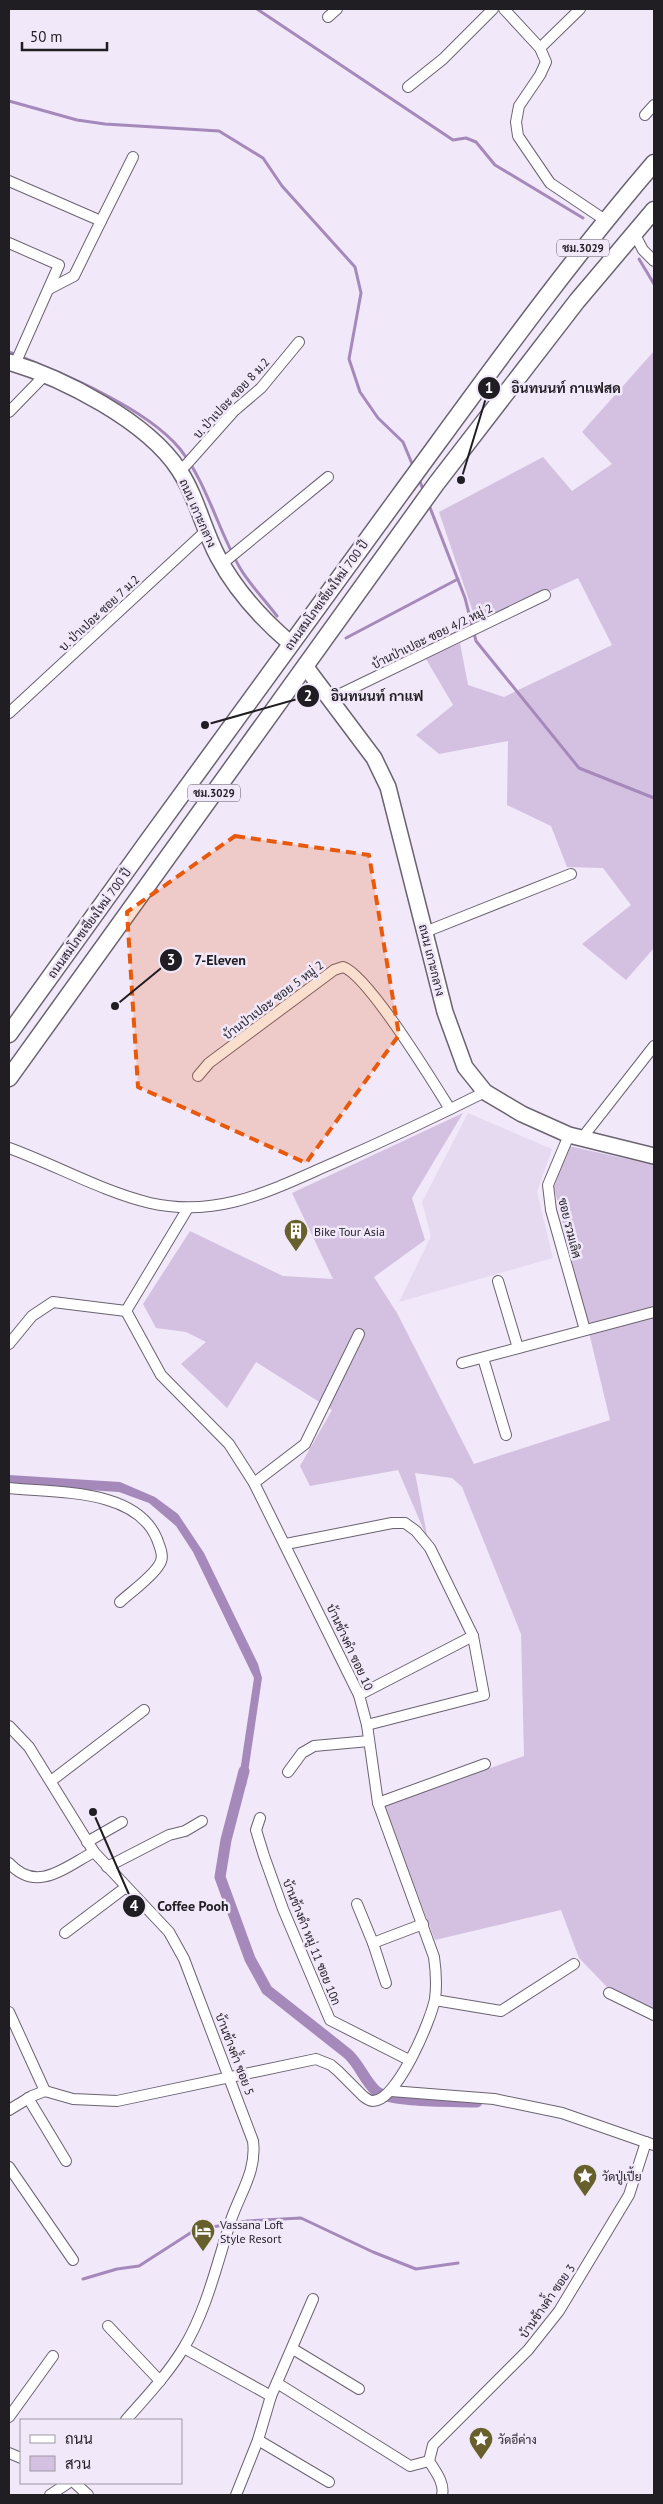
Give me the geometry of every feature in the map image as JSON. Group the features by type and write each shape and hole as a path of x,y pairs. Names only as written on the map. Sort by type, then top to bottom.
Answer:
{"main road":[{"path":"631,190 654,149"},
{"name":"ถนนสมโภชเชียงใหม่ 700 ปี","path":"9,1034 407,484 605,220 654,164"},
{"name":"ถนนสมโภชเชียงใหม่ 700 ปี","path":"9,1078 436,484 577,301 654,210"}],"street":[{"path":"328,18 337,9"},
{"path":"408,88 443,59 493,9"},
{"path":"504,9 540,48 546,62 540,75 519,106 516,122 518,136 550,183 605,220"},
{"path":"540,48 580,9"},
{"path":"645,115 654,104"},
{"path":"49,289 74,276 133,157"},
{"path":"9,181 101,221"},
{"path":"634,233 642,250 654,261"},
{"path":"9,243 59,265 16,360"},
{"name":"บ. ป่าเปอะ ซอย 8 ม.2","path":"185,465 234,411 261,388 299,342"},
{"name":"ถนน เกาะกลาง","path":"16,360 90,396 127,421 185,465 207,530 223,563 272,628 290,644"},
{"path":"9,412 45,375"},
{"path":"223,563 328,477"},
{"name":"บ. ป่าเปอะ ซอย 7 ม.2","path":"9,713 207,530"},
{"name":"บ้านป่าเปอะ ซอย 4/2 หมู่ 2","path":"330,699 545,595"},
{"name":"ถนน เกาะกลาง","path":"305,666 374,758 388,788 445,1012 465,1066 486,1092 522,1114 575,1136 654,1156"},
{"path":"424,932 571,874"},
{"name":"บ้านป่าเปอะ ซอย 5 หมู่ 2","path":"198,1076 209,1063 334,970 343,967 352,970 401,1035 450,1109"},
{"name":"ซอย รวมเลิศ","path":"585,1330 551,1210 548,1185 575,1136 654,1046"},
{"path":"9,1148 108,1189 150,1203 188,1208 232,1203 259,1196 486,1092"},
{"path":"9,1344 32,1316 53,1302 126,1311 188,1208"},
{"path":"498,1281 518,1348"},
{"name":"บ้านช้างคำ ซอย 10","path":"126,1311 161,1375 229,1444 254,1483 359,1694 367,1725 378,1803 423,1924 434,1957 437,1979 435,2000 426,2030 387,2094"},
{"path":"462,1363 654,1312"},
{"path":"254,1483 305,1444 359,1334"},
{"path":"483,1358 506,1435"},
{"path":"9,1488 114,1500 137,1513 151,1526 162,1553 160,1565 120,1602"},
{"path":"286,1544 392,1523 405,1523 416,1531 430,1548 473,1636 484,1695 367,1725"},
{"path":"359,1694 473,1636"},
{"path":"51,1781 144,1710"},
{"name":"บ้านช้างค้ำ ซอย 5","path":"9,1726 29,1748 94,1852 169,1932 184,1959 249,2124 255,2156 245,2189 229,2226 214,2275 184,2348 160,2381 127,2419"},
{"path":"288,1772 302,1753 314,1746 369,1741"},
{"path":"378,1803 485,1764"},
{"name":"บ้านช้างคำ หมู่ 11 ซอย 10ก","path":"260,1818 256,1830 264,1856 283,1909 330,2020 409,2060"},
{"path":"107,1866 169,1835 185,1832 202,1821"},
{"path":"87,1842 122,1822"},
{"path":"9,1863 24,1876 40,1878 49,1876 94,1852"},
{"path":"65,1933 126,1887"},
{"path":"357,1904 373,1943 386,1983"},
{"path":"373,1943 423,1924"},
{"path":"435,2000 501,2011 574,1964"},
{"path":"609,1993 654,2015"},
{"path":"9,2012 45,2091"},
{"path":"9,2110 28,2098 45,2091 73,2099 117,2102 316,2059 331,2065 370,2101 387,2094 494,2099 552,2111 647,2146"},
{"path":"28,2098 66,2161"},
{"name":"บ้านช้างค้ำ ซอย 3","path":"429,2461 433,2445 528,2350 559,2311 629,2195 647,2146"},
{"path":"9,2167 73,2260"},
{"path":"236,2495 258,2440 277,2383 313,2299"},
{"path":"108,2326 160,2381"},
{"path":"184,2348 272,2396"},
{"path":"292,2349 359,2389"},
{"path":"9,2417 53,2356"},
{"path":"277,2383 410,2466 429,2461 444,2490 442,2495"},
{"path":"258,2440 329,2482"},
{"path":"50,2495 66,2484"},
{"path":"76,2484 88,2495"}],"highlighted area":[{"path":"235,836 369,855 399,1035 306,1163 138,1087 127,912"}],"shaded area":[{"path":"468,1113 552,1149 537,1192 553,1258 399,1302 431,1236 422,1202"},
{"path":"9,1475 120,1482 155,1497 178,1514 204,1553 258,1664 262,1678 246,1786 238,1785 254,1678 193,1552 176,1526 149,1503 119,1492 9,1485"}],"green space":[{"path":"654,351 654,948 626,980 582,944 631,905 603,868 567,867 551,826 507,805 508,741 439,754 416,735 453,705 426,659 460,643 468,685 504,697 612,645 578,578 477,624 439,512 543,457 572,491 612,464 582,432"},
{"path":"463,1113 412,1198 425,1240 374,1277 397,1313 474,1464 610,1420 554,1187 569,1146 654,1165 654,2011 607,1987 579,1958 561,1910 435,1940 384,1806 524,1756 521,1634 462,1487 452,1478 415,1473 428,1540 398,1470 310,1486 300,1466 332,1410 256,1362 227,1408 181,1364 206,1342 186,1332 156,1328 143,1304 190,1231 283,1276 333,1279 292,1193"}],"waterway":[{"path":"257,9 453,140 466,138 476,142 495,165 583,218"},
{"path":"9,101 77,120 105,124 219,131 263,158 282,186 355,267 361,293 349,359 360,392 378,418 403,442 413,466"},
{"path":"639,259 654,284"},
{"path":"9,352 100,392 146,419 165,434 180,449 198,477 240,568 277,616"},
{"path":"419,479 424,492"},
{"path":"429,505 465,598 476,641 579,768 654,798"},
{"path":"346,638 458,579"},
{"path":"244,1771 226,1840 220,1877 250,1959 267,1990 348,2054 368,2082 376,2091 383,2095 395,2098 477,2102"},
{"path":"83,2279 117,2269 139,2266 195,2230 247,2221 301,2218 373,2252 416,2269 458,2263"}],"place":[{"name":"อินทนนท์ กาแฟสด","path":"461,480"},
{"name":"อินทนนท์ กาแฟ","path":"205,725"},
{"name":"7-Eleven","path":"115,1006"},
{"name":"Bike Tour Asia","path":"296,1252"},
{"name":"Coffee Pooh","path":"93,1812"},
{"name":"วัดปู่เปี้ย","path":"585,2197"},
{"name":"Vassana Loft Style Resort","path":"203,2252"},
{"name":"วัดอีค่าง","path":"481,2460"}]}
